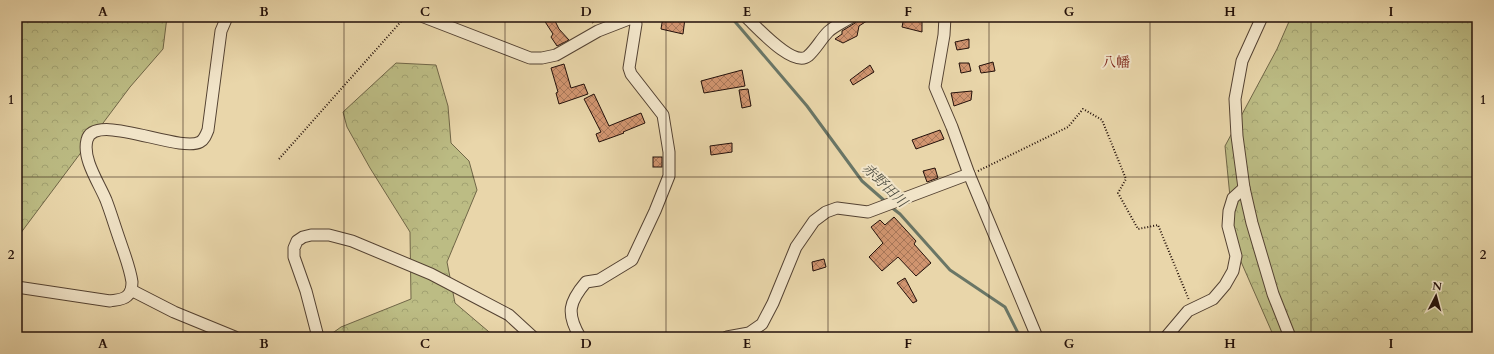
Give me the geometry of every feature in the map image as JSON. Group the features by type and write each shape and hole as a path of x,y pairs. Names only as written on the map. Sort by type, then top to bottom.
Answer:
{"street":[{"path":"17,287 110,301 119,300 128,296 131,290 132,282 107,202 88,160 86,152 87,139 96,131 114,129 157,139 188,143 199,143 205,138 208,130 221,31 226,17"},
{"path":"424,17 530,58 542,58 556,55 598,31 633,17 636,24 629,68 631,74 663,116 669,152 669,176 655,212 632,260 599,280 586,282 571,305 572,324 580,337"},
{"path":"746,17 777,46 796,58 808,56 829,30 851,17"},
{"path":"945,17 944,35 935,87 952,127 969,174 1037,337"},
{"path":"1262,17 1242,61 1235,99 1237,136 1244,188 1252,223 1273,294 1290,337"},
{"path":"727,337 749,333 762,324 773,303 796,247 814,221 826,212 837,208 868,212 969,174"},
{"path":"1166,337 1188,311 1213,299 1225,285 1233,271 1236,256 1228,226 1229,211 1233,198 1244,188"},
{"path":"318,337 306,291 294,257 294,248 297,241 303,237 312,235 329,235 352,241 431,274 508,315 533,337"},
{"path":"131,290 174,312 235,337"}],"path":[{"path":"279,159 405,17"},
{"path":"969,174 994,164 1068,127 1083,109 1102,120 1126,178 1118,193 1138,229 1158,225 1193,309"}],"green space":[{"path":"17,17 167,17 163,49 130,87 17,238"},
{"path":"1291,17 1477,17 1477,337 1274,337 1235,248 1225,146 1277,49"},
{"path":"396,63 436,65 448,106 451,143 469,161 477,190 447,262 455,303 495,337 327,337 341,327 411,299 410,232 370,168 347,127 343,112"}],"building":[{"path":"542,17 553,17 559,29 569,40 557,46 551,37 553,34"},
{"path":"663,17 685,18 683,34 661,29"},
{"path":"858,17 873,17 859,26 857,36 843,43 835,39 842,34 842,31 855,23"},
{"path":"904,17 922,19 922,32 902,27"},
{"path":"969,39 969,48 957,50 955,42"},
{"path":"993,62 995,71 981,73 979,66"},
{"path":"959,63 969,63 971,71 961,73"},
{"path":"564,64 571,88 584,84 588,94 559,104 556,93 558,92 551,68"},
{"path":"870,65 874,72 853,85 850,80"},
{"path":"742,70 745,86 704,93 701,81"},
{"path":"748,89 751,106 742,108 739,90"},
{"path":"972,91 971,100 954,106 951,93"},
{"path":"594,94 609,126 641,113 645,123 623,132 624,133 599,142 596,134 601,132 584,99"},
{"path":"940,130 944,139 916,149 912,140"},
{"path":"732,143 732,152 711,155 710,146"},
{"path":"653,157 662,157 662,167 653,167"},
{"path":"935,168 938,178 927,182 923,171"},
{"path":"894,217 916,241 914,244 931,263 916,276 898,257 882,271 869,257 883,243 871,227 880,220 885,225"},
{"path":"824,259 826,267 813,271 812,262"},
{"path":"905,278 917,301 913,303 897,283"}],"waterway":[{"name":"赤野田川","path":"731,17 807,106 862,181 886,202"},
{"name":"赤野田川","path":"891,207 900,214 950,270 1005,307 1020,337"}],"district":[{"name":"八幡","path":"1116,62"}]}
